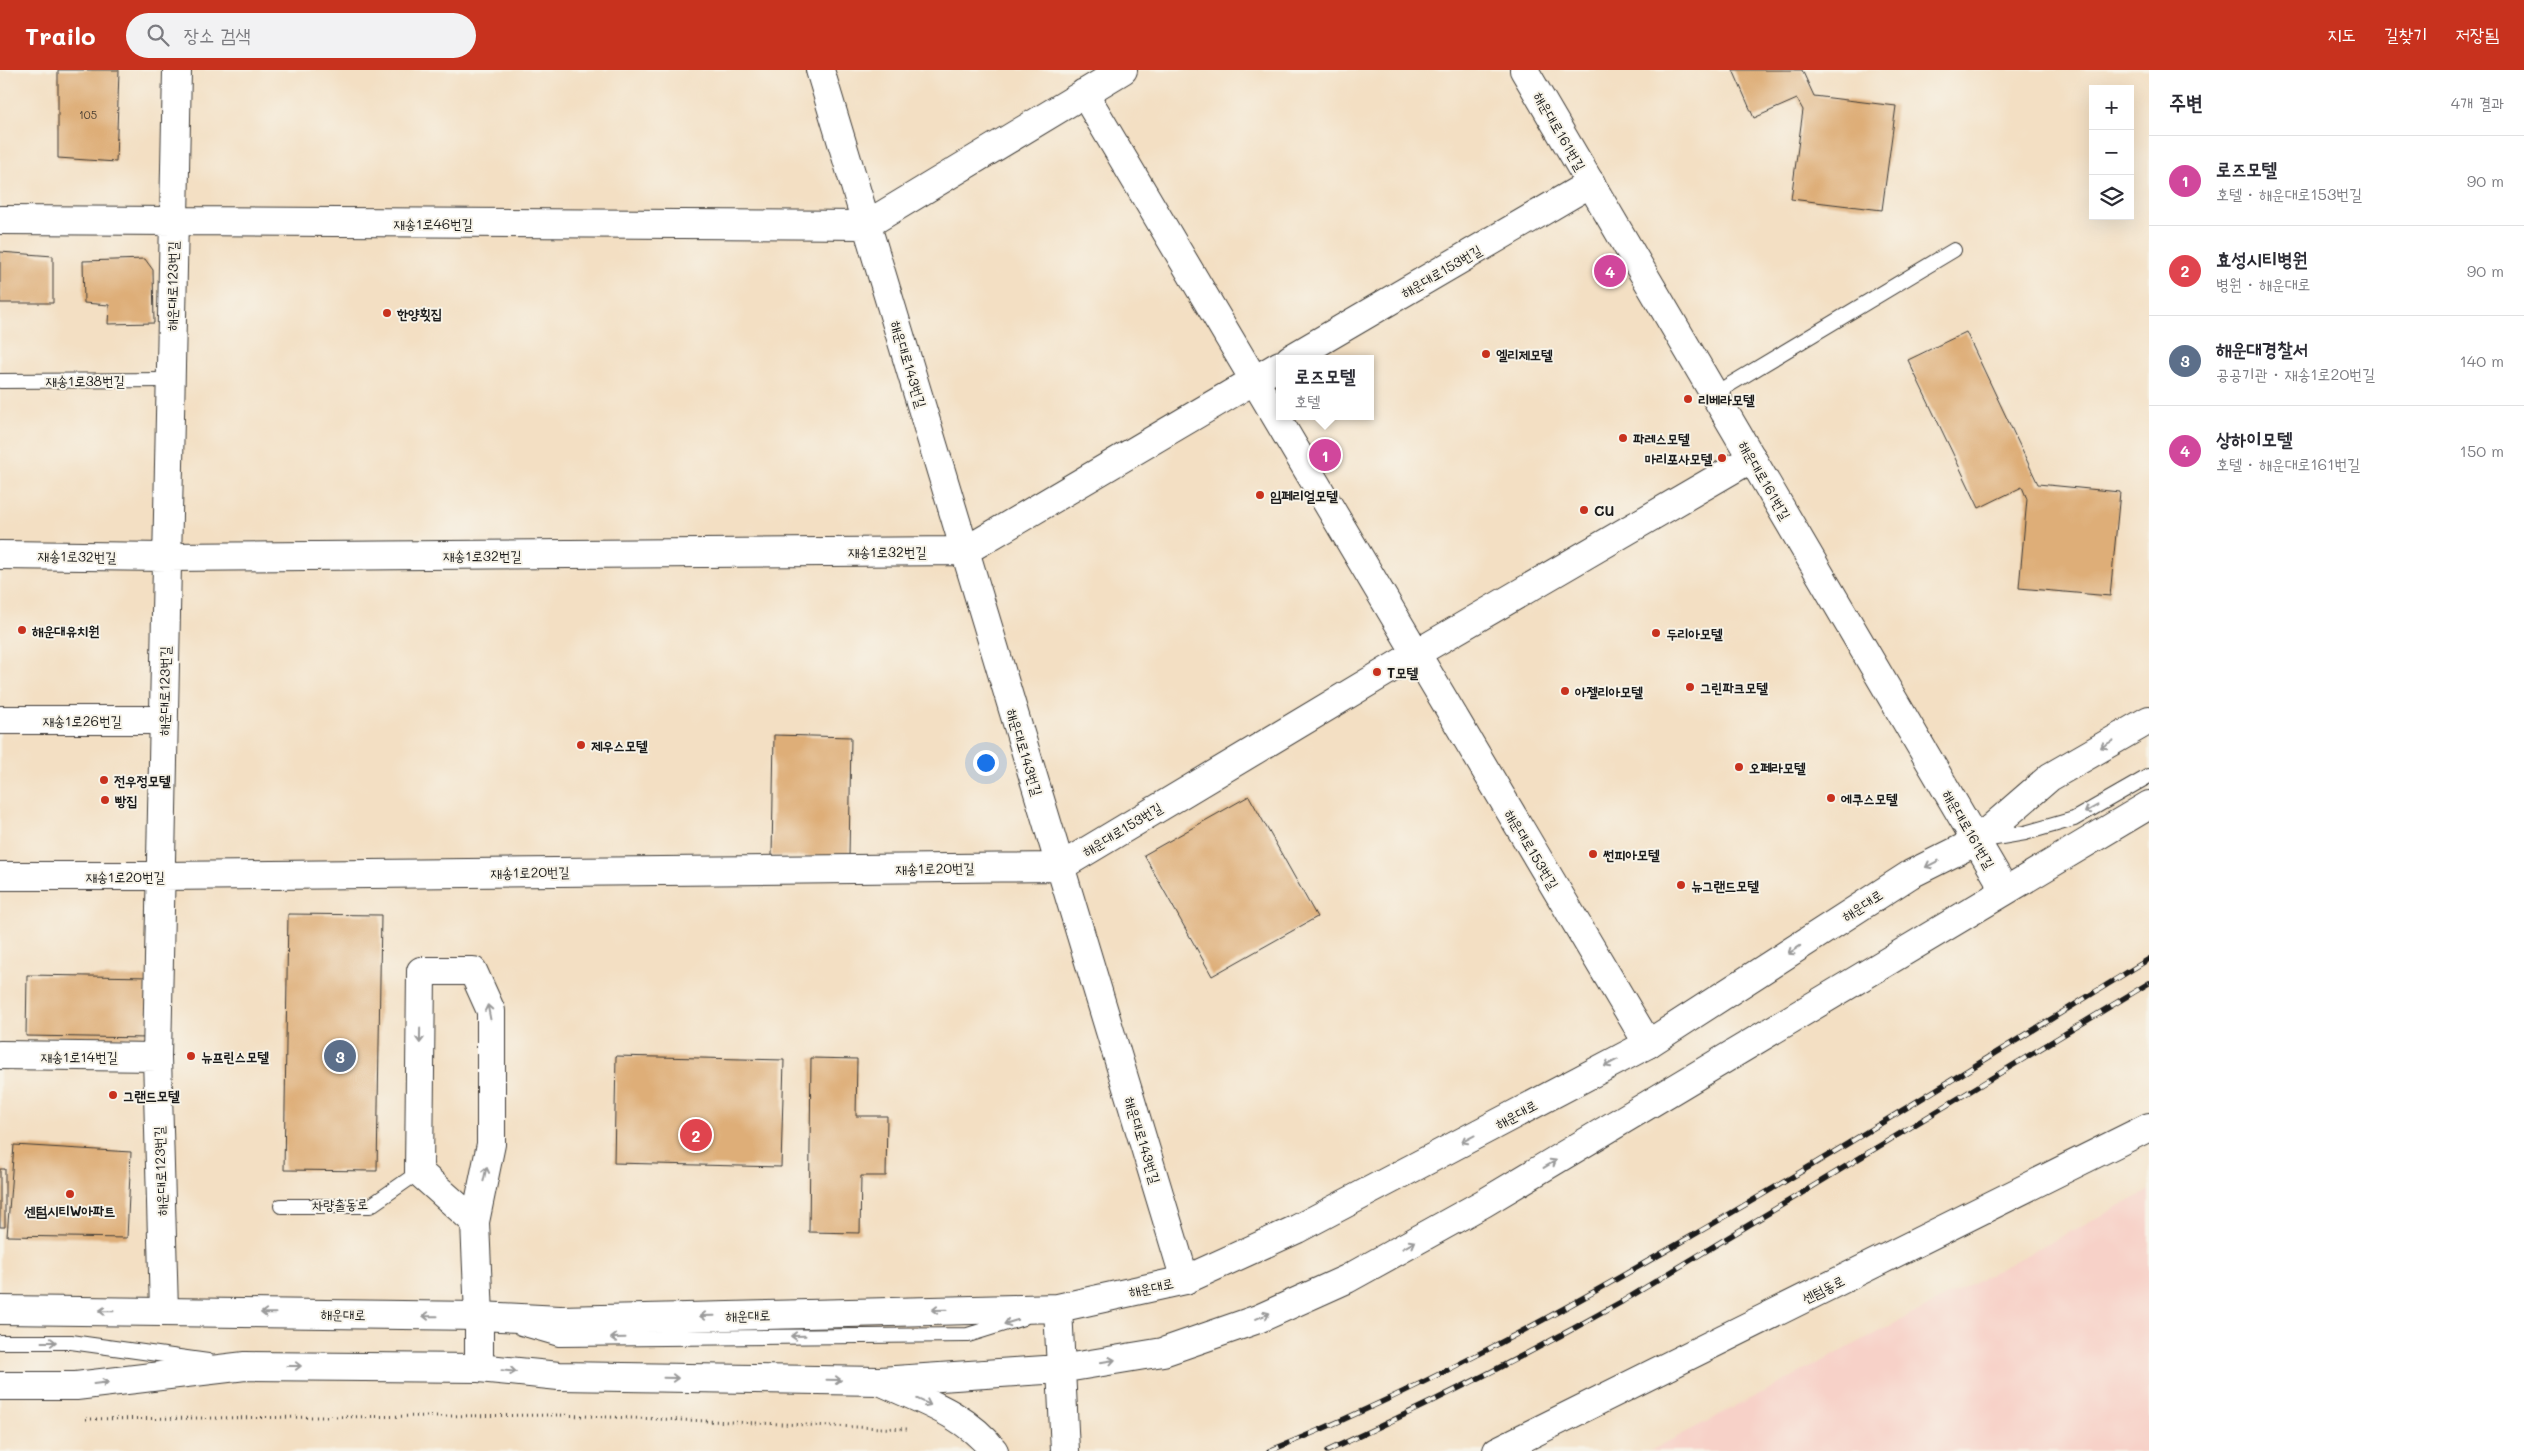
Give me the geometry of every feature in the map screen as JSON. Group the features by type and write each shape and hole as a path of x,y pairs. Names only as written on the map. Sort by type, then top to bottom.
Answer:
{"street":[{"name":"해운대로123번길","path":"164,1312 157,1057 176,70"},
{"name":"해운대로143번길","path":"820,70 1185,1280"},
{"path":"866,225 1124,70"},
{"name":"해운대로161번길","path":"1524,70 1975,842 2005,890"},
{"name":"해운대로153번길","path":"1084,93 1276,417"},
{"name":"해운대로153번길","path":"1297,355 1591,183"},
{"name":"재송1로46번길","path":"0,220 866,225"},
{"path":"965,551 1276,367"},
{"name":"해운대로153번길","path":"1278,420 1648,1044"},
{"name":"해운대로153번길","path":"1060,867 1417,654 1752,458"},
{"name":"재송1로32번길","path":"0,556 167,557 965,551"},
{"name":"재송1로26번길","path":"0,720 164,720"},
{"name":"해운대로","path":"0,1310 479,1316 560,1320 1058,1308 1185,1280 1297,1229 1648,1044 1911,874 1975,842 2050,777 2149,720"},
{"path":"0,1386 76,1386 245,1366 479,1368 559,1376 880,1381 1060,1369 1163,1352 1258,1319 1348,1279 1492,1198 1942,931 2005,890 2149,805"},
{"name":"재송1로20번길","path":"0,876 1060,867"},
{"path":"475,1222 419,1172 421,971 473,971 491,1011 491,1144 475,1222 479,1368"},
{"name":"재송1로14번길","path":"0,1055 157,1057"},
{"name":"센텀동로","path":"1496,1451 2149,1127"},
{"path":"1058,1308 1065,1451"},
{"path":"880,1381 958,1418 980,1434 994,1451"}],"lane":[{"path":"1714,394 1954,250"},
{"name":"재송1로38번길","path":"0,381 170,380"},
{"path":"1975,842 2024,833 2074,819 2149,776"},
{"name":"차량출동로","path":"280,1206 370,1206 419,1172"},
{"path":"0,1342 72,1342 245,1366"}],"path":[{"path":"80,1419 558,1415 917,1430"}],"shaded area":[{"path":"2149,1191 2149,1451 1650,1451"}],"building":[{"path":"58,70 119,70 116,162 58,158"},
{"path":"1733,70 1802,70 1814,96 1896,106 1882,210 1791,199 1803,110 1797,99 1754,118"},
{"path":"0,252 53,256 53,303 0,303"},
{"path":"145,259 153,270 154,323 108,324 109,305 84,303 83,261"},
{"path":"1966,332 2038,484 2120,492 2110,596 2019,588 2027,499 2022,487 1979,508 1908,360"},
{"path":"774,735 851,737 849,857 772,856"},
{"path":"1249,796 1317,917 1212,976 1144,855"},
{"path":"288,914 381,915 377,1171 284,1170"},
{"path":"27,975 150,977 148,1038 26,1036"},
{"path":"616,1056 784,1060 781,1167 614,1163"},
{"path":"811,1058 857,1059 856,1116 887,1116 886,1176 861,1176 860,1233 809,1232"},
{"name":"센텀시티W아파트","path":"14,1145 131,1152 127,1238 7,1236"},
{"path":"0,1169 5,1169 5,1227 0,1227"}],"railway":[{"path":"1269,1451 1423,1382 1474,1357 1573,1303 1792,1177 2149,959"},
{"path":"1327,1451 1476,1379 1623,1301 2149,983"}],"place":[{"name":"상하이모텔","path":"1610,271"},
{"name":"한양횟집","path":"387,313"},
{"name":"엘리제모텔","path":"1486,354"},
{"name":"리베라모텔","path":"1688,399"},
{"name":"파레스모텔","path":"1623,438"},
{"name":"로즈모텔","path":"1325,455"},
{"name":"마리포사모텔","path":"1722,458"},
{"name":"임페리얼모텔","path":"1260,495"},
{"name":"CU","path":"1584,510"},
{"name":"해운대유치원","path":"22,630"},
{"name":"두리아모텔","path":"1656,633"},
{"name":"T모텔","path":"1377,672"},
{"name":"그린파크모텔","path":"1690,687"},
{"name":"아젤리아모텔","path":"1565,691"},
{"name":"제우스모텔","path":"581,745"},
{"name":"오페라모텔","path":"1739,767"},
{"name":"전우정모텔","path":"104,780"},
{"name":"에쿠스모텔","path":"1831,798"},
{"name":"빵집","path":"105,800"},
{"name":"썬피아모텔","path":"1593,854"},
{"name":"뉴그랜드모텔","path":"1681,885"},
{"name":"뉴프린스모텔","path":"191,1056"},
{"name":"해운대경찰서","path":"340,1056"},
{"name":"그랜드모텔","path":"113,1095"},
{"name":"효성시티병원","path":"696,1135"},
{"name":"센텀시티W아파트","path":"70,1194"}]}
